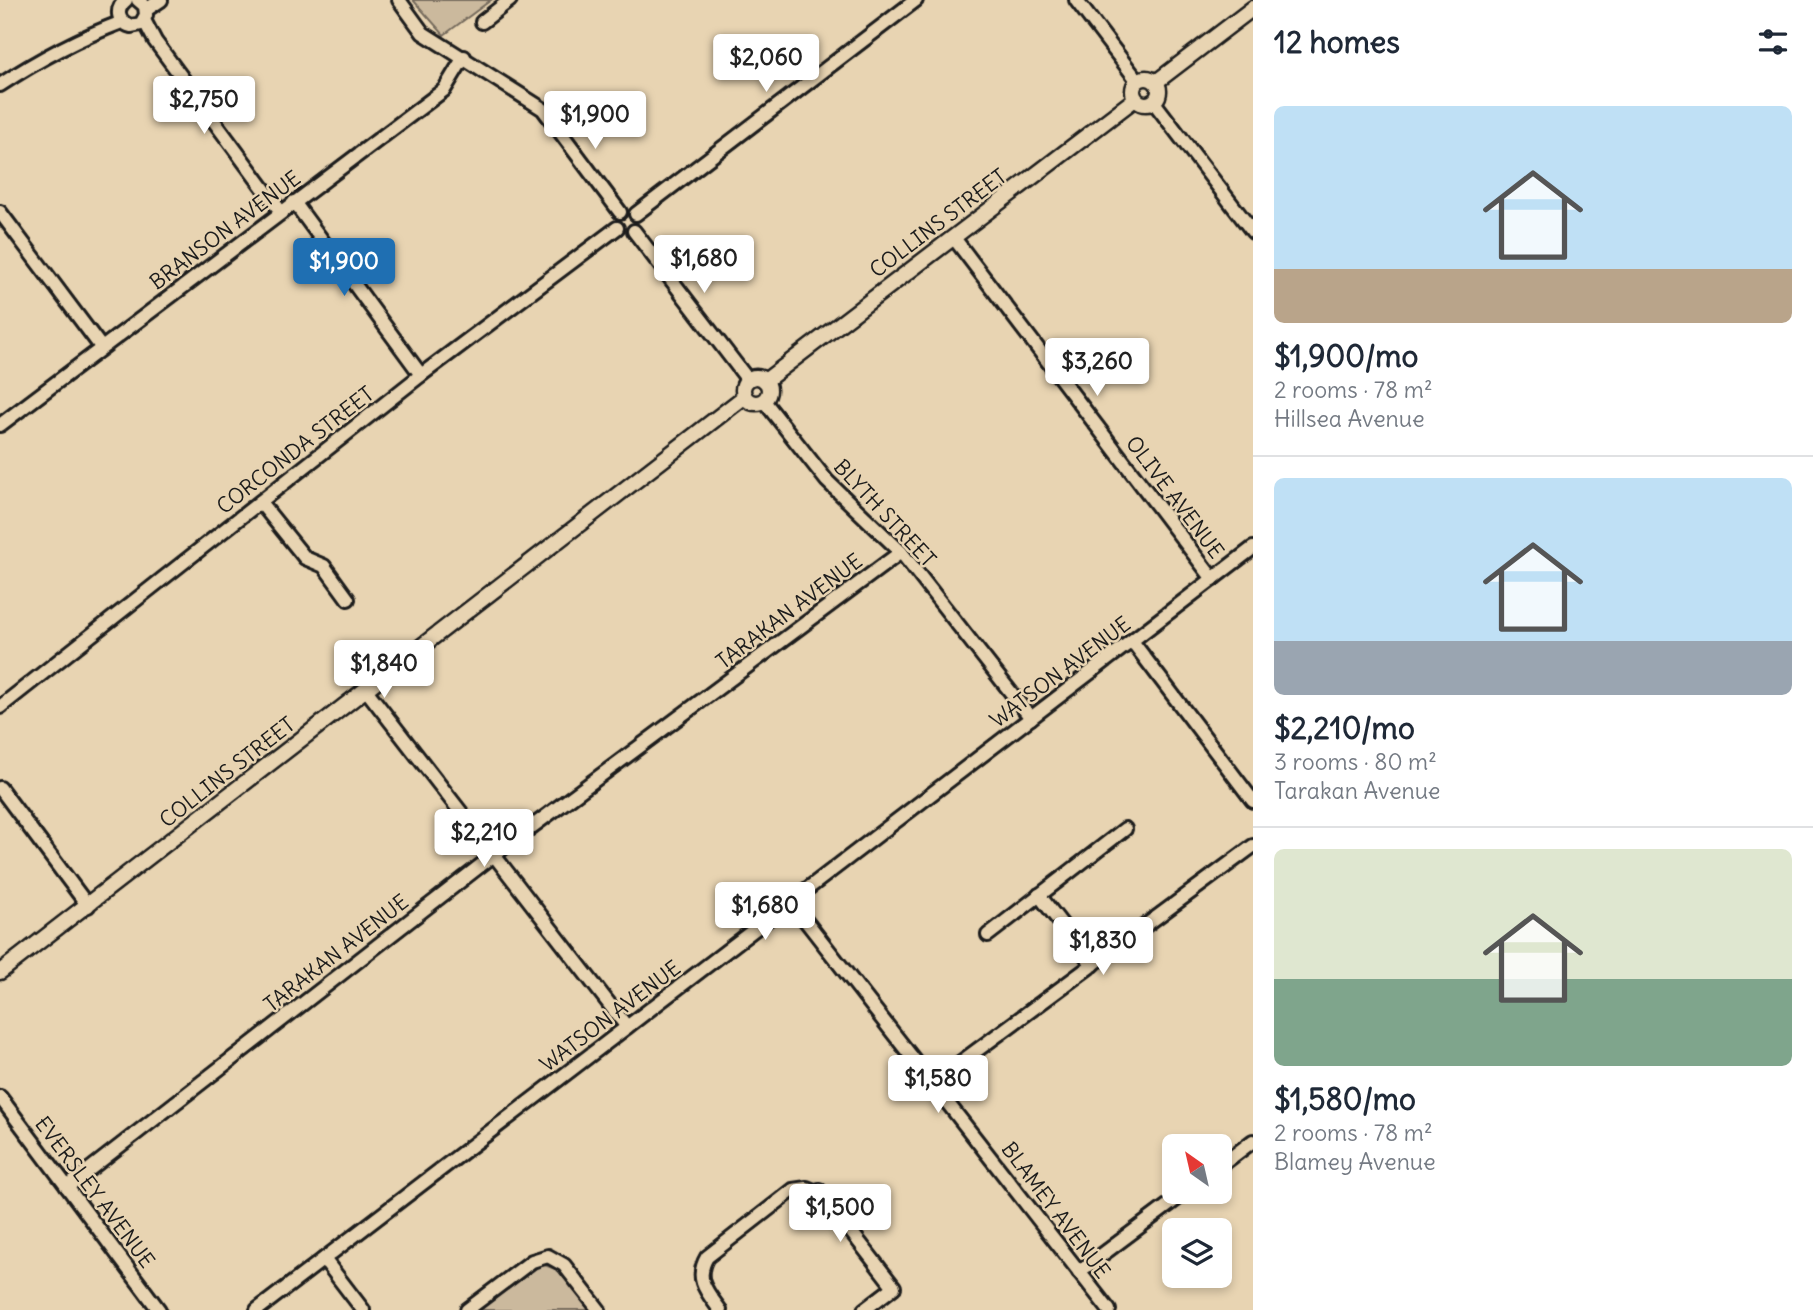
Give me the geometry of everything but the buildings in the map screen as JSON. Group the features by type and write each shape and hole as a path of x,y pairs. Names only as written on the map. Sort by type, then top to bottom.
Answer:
{"street":[{"path":"0,85 29,66 95,32 121,9 143,10 161,0"},
{"path":"399,0 424,33 544,109 620,212"},
{"path":"482,22 510,0"},
{"path":"636,214 916,0"},
{"path":"1076,0 1138,80"},
{"path":"1156,82 1253,8"},
{"path":"143,10 155,41 281,212"},
{"name":"BRANSON AVENUE","path":"0,425 444,90 464,57"},
{"path":"1147,78 1156,82 1159,92 1153,102 1143,104 1135,99 1132,88 1138,80 1147,78"},
{"name":"COLLINS STREET","path":"765,381 1135,99"},
{"path":"1153,102 1253,232"},
{"path":"294,202 421,375"},
{"path":"628,210 636,214 638,224 634,231 624,233 617,228 615,221 620,212 628,210"},
{"path":"0,212 101,347"},
{"name":"CORCONDA STREET","path":"0,707 421,375 617,228"},
{"path":"634,231 748,380"},
{"name":"OLIVE AVENUE","path":"954,238 1213,579"},
{"path":"757,377 765,381 769,391 764,401 753,403 744,397 743,388 748,380 757,377"},
{"name":"COLLINS STREET","path":"0,972 744,397"},
{"name":"BLYTH STREET","path":"764,401 827,481 901,552 1031,718"},
{"path":"260,502 305,558 324,566 348,598"},
{"name":"WATSON AVENUE","path":"257,1310 1253,548"},
{"name":"TARAKAN AVENUE","path":"67,1187 494,855 901,552"},
{"path":"1132,641 1253,801"},
{"path":"367,691 627,1027"},
{"path":"0,788 88,906"},
{"path":"988,934 1125,830"},
{"path":"934,1082 1253,846"},
{"path":"1039,895 1093,965"},
{"name":"BLAMEY AVENUE","path":"791,902 934,1082 1109,1310"},
{"name":"EVERSLEY AVENUE","path":"0,1097 159,1310"},
{"path":"1232,1157 1253,1141"},
{"path":"811,1181 894,1287 864,1310"},
{"path":"718,1309 702,1284 700,1269 707,1257 793,1190 807,1188 822,1194"},
{"path":"1079,1272 1170,1204"},
{"path":"467,1310 532,1261 548,1256 564,1265 599,1310"},
{"path":"324,1259 363,1310"}],"shaded area":[{"path":"413,0 491,0 444,35"},
{"path":"542,1264 558,1270 590,1310 479,1310"}]}
